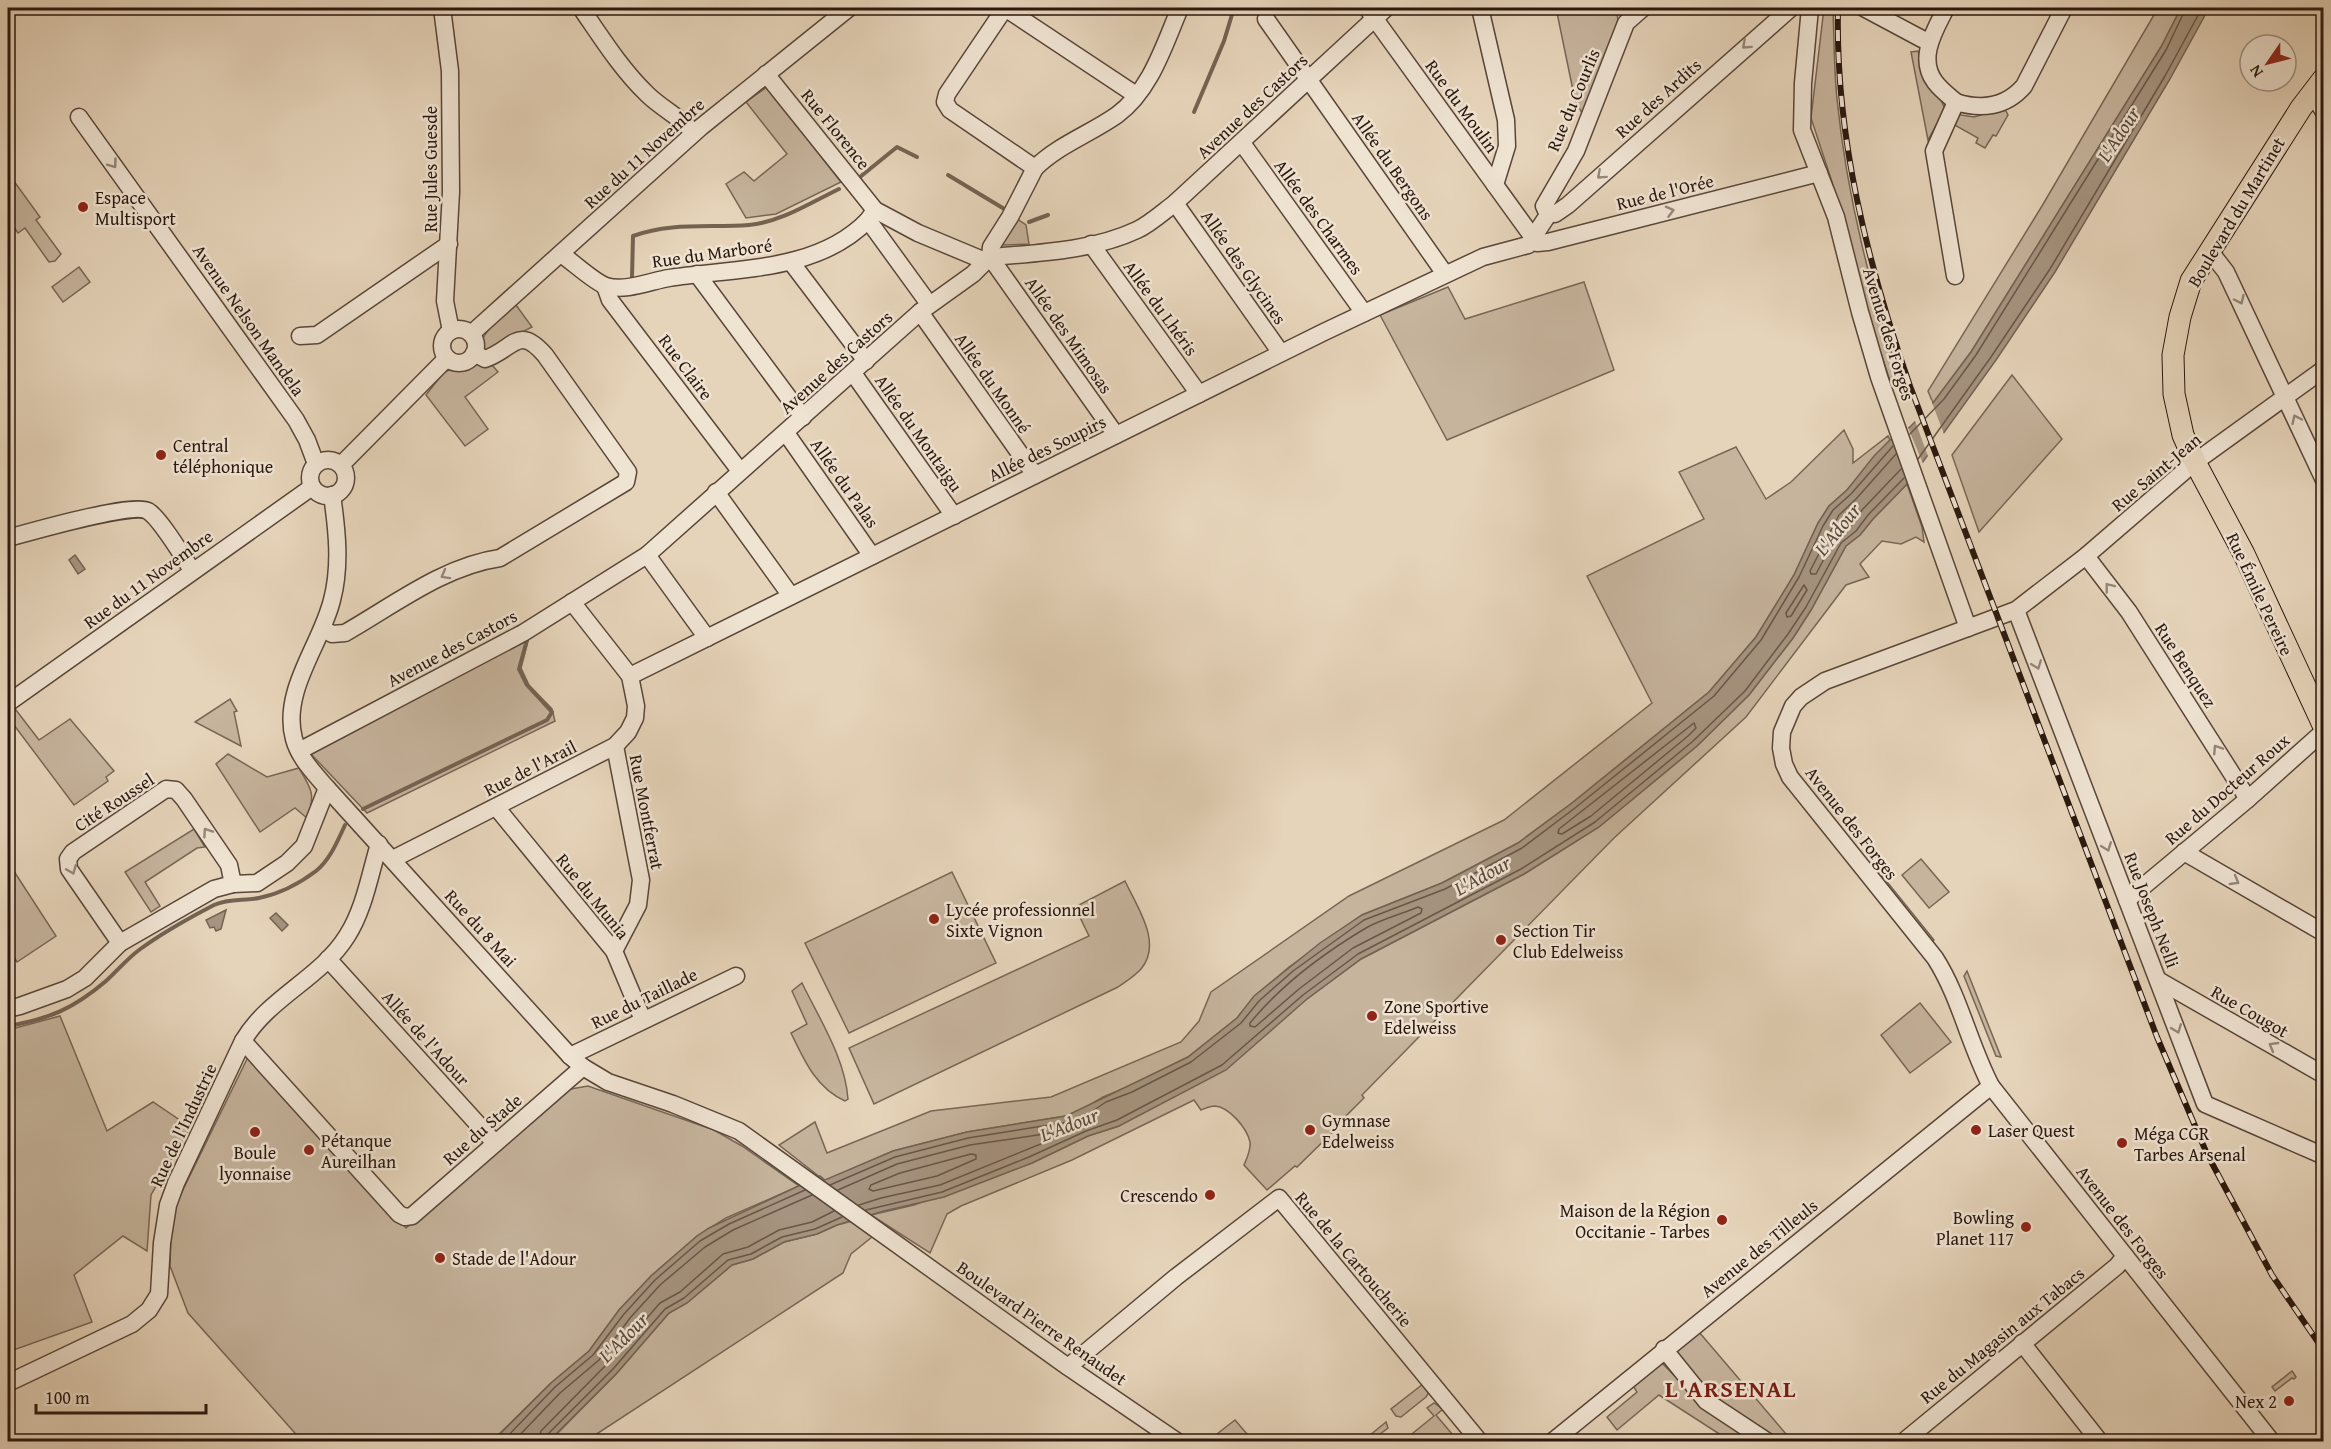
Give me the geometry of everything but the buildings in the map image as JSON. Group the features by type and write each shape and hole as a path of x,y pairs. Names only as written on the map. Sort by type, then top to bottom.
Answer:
{"main road":[{"name":"Boulevard du Martinet","path":"2195,462 2183,435 2174,394 2173,356 2185,300 2192,281 2209,250 2318,85"},
{"name":"Rue Émile Pereire","path":"2195,462 2244,555 2324,729"}],"street":[{"name":"Rue Jules Guesde","path":"442,8 450,71 451,192 445,301 451,331"},
{"path":"581,8 645,92 686,123 694,133"},
{"name":"Rue du 11 Novembre","path":"471,334 694,133 849,8"},
{"path":"1035,168 950,110 945,102 946,94 1005,8 1136,95"},
{"path":"871,215 988,259 991,247 1010,217 1035,168 1046,157 1118,114 1148,80 1180,8"},
{"path":"1480,8 1506,120 1507,146 1496,185"},
{"name":"Rue du Courlis","path":"1548,211 1544,206 1575,151 1623,15 1643,8"},
{"name":"Avenue des Forges","path":"1810,8 1802,130 1836,217 1879,377 1968,628 1858,668 1813,688 1792,706 1782,732 1781,748 1784,764 1790,777 1935,958 1946,976 1990,1086 2272,1442"},
{"path":"1864,8 1922,39 1929,40"},
{"path":"1946,8 1929,40 1930,73 1935,82 1956,102 1981,107 1996,105 2015,96 2024,86 2064,8"},
{"name":"Rue du Moulin","path":"1376,11 1529,234"},
{"name":"Avenue des Castors","path":"299,751 523,633 647,555 925,308 973,274 988,259 1047,253 1113,239 1139,229 1175,204 1242,143 1376,11"},
{"path":"1784,13 1807,28"},
{"name":"Rue des Ardits","path":"1548,211 1555,214 1568,205 1784,13"},
{"name":"Allée du Bergons","path":"1266,20 1445,274"},
{"name":"Rue Florence","path":"766,74 871,215 925,308"},
{"path":"2318,85 2324,112"},
{"path":"1955,276 1934,151 1956,102"},
{"name":"Avenue Nelson Mandela","path":"79,117 296,420 316,464"},
{"name":"Allée des Charmes","path":"1242,143 1364,313"},
{"name":"Rue de l'Orée","path":"1529,234 1537,243 1548,242 1819,173"},
{"name":"Allée des Glycines","path":"1175,204 1281,353"},
{"path":"1529,234 1548,211"},
{"name":"Rue du Marboré","path":"605,286 619,287 791,262 834,244 860,228 871,215"},
{"name":"Allée des Soupirs","path":"630,676 1445,274 1483,257 1528,245 1529,234"},
{"path":"300,336 317,335 449,244"},
{"name":"Allée du Lhéris","path":"1091,244 1199,394"},
{"path":"2209,250 2226,272 2324,480"},
{"path":"561,254 605,286"},
{"name":"Allée des Mimosas","path":"988,259 1116,435"},
{"path":"791,262 866,361"},
{"path":"697,274 803,417"},
{"name":"Rue Claire","path":"605,286 610,300 740,471"},
{"name":"Allée du Monné","path":"925,308 1035,475"},
{"path":"461,330 471,334 475,344 471,358 461,363 447,358 442,349 442,343 451,331 461,330"},
{"path":"323,629 332,634 345,633 452,571 478,561 500,558 626,482 628,472 555,369 530,340 522,339 512,343 495,356 485,359 474,353"},
{"path":"341,465 447,358"},
{"name":"Rue Saint-Jean","path":"1968,628 2016,610 2086,556 2195,462 2324,369"},
{"name":"Allée du Montaigu","path":"853,373 954,516"},
{"name":"Allée du Palas","path":"786,433 872,556"},
{"path":"326,459 341,465 346,480 341,490 332,495 320,494 312,487 310,472 316,464 326,459"},
{"name":"Rue du 11 Novembre","path":"8,703 192,570 312,487"},
{"path":"716,492 791,596"},
{"name":"Rue du 8 Mai","path":"332,495 338,549 336,581 323,629 296,688 291,715 294,738 299,751 327,788 576,1061 608,1082 673,1104 739,1131 884,1235"},
{"path":"8,538 84,518 141,507 153,514 192,570"},
{"path":"647,555 707,638"},
{"name":"Rue Benquez","path":"2086,556 2129,612 2248,799"},
{"path":"572,602 630,676"},
{"name":"Rue Joseph Nelli","path":"2016,610 2205,1104 2324,1156"},
{"name":"Rue de l'Arail","path":"393,860 615,746 628,732 635,718 636,706 630,676"},
{"name":"Rue du Docteur Roux","path":"2127,900 2248,799 2324,729"},
{"name":"Rue Montferrat","path":"614,951 638,905 640,880 615,746"},
{"path":"8,1009 67,988 86,978 120,943 214,889 233,884 257,883 287,863 304,846 327,788"},
{"name":"Cité Roussel","path":"120,943 69,869 68,859 73,852 166,789 176,790 184,799 229,865 233,884"},
{"name":"Rue du Munia","path":"496,807 614,951 643,1020"},
{"name":"Rue de l'Industrie","path":"8,1383 132,1324 149,1310 159,1294 162,1243 168,1205 176,1183 243,1041 254,1023 328,958 347,936 358,912 379,844"},
{"path":"2184,852 2324,933"},
{"name":"Allée de l'Adour","path":"328,958 495,1143"},
{"name":"Rue du Taillade","path":"576,1061 643,1020 736,976"},
{"name":"Rue Cougot","path":"2158,980 2324,1075"},
{"name":"Rue du Stade","path":"243,1041 399,1214 405,1217 412,1216 495,1143 576,1061"},
{"name":"Avenue des Tilleuls","path":"1552,1442 1990,1086"},
{"name":"Rue de la Cartoucherie","path":"1068,1368 1176,1277 1279,1198 1480,1442"},
{"name":"Boulevard Pierre Renaudet","path":"884,1235 1068,1368 1178,1442"},
{"name":"Rue du Magasin aux Tabacs","path":"1902,1442 2117,1266 2125,1256"},
{"path":"2022,1343 2100,1442"},
{"path":"1664,1349 1706,1401 1768,1442"}],"shaded area":[{"path":"1556,8 1616,8 1618,20 1613,36 1582,113 1575,100"},
{"path":"1824,8 1833,8 1837,99 1854,210 1871,282 1903,389 1892,387 1864,301 1836,194 1811,118"},
{"path":"2158,8 2181,8 2161,47 1971,352 1933,403 1928,391 2042,206"},
{"path":"1918,51 1926,82 1941,100 1945,109 1928,140 1911,52"},
{"path":"767,87 841,182 776,214 746,218 726,184 744,172 754,181 787,154 746,102"},
{"path":"2001,109 2008,115 1996,136 1993,135 1985,148 1976,143 1978,138 1951,123 1955,114 1974,117"},
{"path":"8,173 40,217 36,220 61,254 55,261 49,262 25,228 18,233 8,219"},
{"path":"1016,218 1026,225 1029,244 1004,245 1001,241"},
{"path":"79,267 90,282 63,302 52,287"},
{"path":"1584,282 1614,370 1447,440 1380,315 1448,287 1465,319"},
{"path":"516,305 532,327 484,352 480,347 484,336"},
{"path":"474,361 492,365 498,372 465,397 488,429 465,446 426,395 444,372"},
{"path":"2012,375 2062,439 1979,532 1952,455"},
{"path":"1844,430 1853,449 1853,463 1888,436 1890,440 1847,490 1829,506 1818,523 1794,575 1756,637 1709,692 1572,803 1518,843 1442,883 1362,915 1289,967 1255,996 1237,1018 1188,1057 1066,1116 967,1132 893,1151 825,1181 779,1145 815,1122 827,1153 931,1111 1051,1097 1181,1042 1199,1021 1211,992 1349,896 1504,820 1652,703 1587,576 1704,519 1679,472 1736,447 1766,499 1791,482"},
{"name":"Zone Sportive Edelweiss","path":"1907,484 1922,527 1924,542 1916,537 1901,544 1882,541 1860,564 1869,577 1846,585 1746,717 1614,838 1362,1095 1364,1098 1346,1116 1347,1118 1297,1167 1295,1166 1267,1190 1244,1165 1250,1142 1241,1125 1226,1110 1215,1106 1201,1110 1194,1100 1072,1160 947,1214 930,1253 871,1215 914,1205 1032,1163 1088,1136 1119,1126 1307,999 1361,959 1524,874 1599,827 1697,746 1749,695 1793,638 1846,546 1860,535"},
{"path":"529,637 521,668 529,685 552,709 555,721 367,813 310,753"},
{"path":"230,699 237,711 234,712 241,746 195,722"},
{"path":"16,710 39,740 70,719 114,771 106,777 108,781 74,805 8,717"},
{"path":"228,754 267,777 299,768 312,797 308,819 295,808 260,832 216,764"},
{"path":"194,829 205,847 197,848 145,882 160,906 151,912 125,872"},
{"path":"1921,859 1949,892 1929,908 1902,875"},
{"path":"8,862 56,936 17,962 8,947"},
{"path":"1871,862 1934,940 1931,943 1868,865"},
{"path":"952,872 996,963 849,1033 805,943"},
{"path":"1125,881 1141,913 1149,937 1147,959 1136,974 1118,987 874,1104 849,1048 1089,936 1075,907"},
{"path":"1967,971 2001,1057 1996,1056 1964,976"},
{"path":"802,983 837,1054 846,1084 848,1099 845,1101 826,1089 819,1081 806,1063 791,1033 807,1024 792,991"},
{"path":"1920,1003 1951,1042 1910,1073 1881,1035"},
{"path":"60,1016 107,1131 153,1102 190,1127 151,1195 147,1251 123,1236 74,1275 92,1322 8,1352 8,1030"},
{"name":"Stade de l'Adour","path":"250,1053 406,1228 565,1090 588,1086 714,1130 742,1146 799,1186 726,1218 697,1236 651,1276 619,1310 589,1351 551,1383 492,1441 302,1441 188,1313 170,1266 171,1233 176,1204"},
{"path":"852,1221 872,1237 851,1254 843,1273 586,1441 549,1442 617,1373 669,1313 687,1303 732,1265 753,1259 784,1242 817,1234"},
{"path":"1699,1332 1792,1441 1777,1441 1706,1394 1672,1355"},
{"path":"1663,1364 1696,1398 1759,1441 1717,1441 1721,1435 1659,1395 1617,1430 1607,1417 1637,1392 1632,1384 1655,1365"},
{"path":"2292,1371 2296,1377 2275,1391 2272,1387"},
{"path":"1423,1384 1429,1392 1426,1397 1401,1417 1396,1416 1391,1409"},
{"path":"1434,1403 1443,1409 1436,1415 1458,1441 1402,1442 1434,1416 1427,1408"},
{"path":"1235,1420 1253,1441 1208,1441"},
{"path":"1386,1422 1388,1428 1371,1441 1363,1441"}],"water":[{"name":"L'Adour","path":"2181,8 2209,8 2170,79 2055,272 1996,360 1907,484 1860,535 1846,546 1793,638 1749,695 1697,746 1599,827 1524,874 1361,959 1307,999 1226,1070 1119,1126 1088,1136 1032,1163 944,1197 884,1211 837,1225 817,1234 784,1242 753,1259 732,1265 687,1303 669,1313 617,1373 549,1441 492,1442 551,1383 589,1351 619,1310 651,1276 709,1228 820,1176 825,1180 893,1151 967,1132 1066,1116 1188,1057 1237,1018 1254,996 1320,943 1362,915 1442,883 1518,843 1572,803 1709,692 1756,637 1794,575 1818,523 1829,506 1847,490 1890,440 1910,427 1933,403 1971,352 2161,47"},
{"path":"75,555 85,569 78,574 69,560"},
{"path":"226,910 221,929 216,931 214,927 210,928 206,920"},
{"path":"276,913 288,925 282,931 270,918"}],"pier":[{"path":"1931,400 1945,437 1929,459 1914,418"},
{"path":"1907,425 1924,466 1911,484 1893,435"}],"waterway":[{"path":"1194,112 1224,41 1234,8"},
{"path":"860,177 897,147 917,157"},
{"path":"948,175 1006,210"},
{"path":"632,277 633,236 676,227 761,223 795,211 839,189"},
{"path":"1029,222 1048,215"},
{"path":"363,809 547,720 552,712 527,685 519,669 527,640"},
{"path":"8,1026 48,1016 83,999 148,944 214,905 225,901 267,896 303,880 325,861 345,825"}],"railway":[{"path":"1838,8 1842,104 1857,200 1881,294 1910,386 2157,1037 2207,1154 2272,1275 2324,1351"}],"place":[{"name":"Espace Multisport","path":"83,207"},
{"name":"Central téléphonique","path":"161,455"},
{"name":"Lycée professionnel Sixte Vignon","path":"934,919"},
{"name":"Section Tir Club Edelweiss","path":"1501,940"},
{"name":"Zone Sportive Edelweiss","path":"1372,1016"},
{"name":"Gymnase Edelweiss","path":"1310,1130"},
{"name":"Laser Quest","path":"1976,1130"},
{"name":"Boule lyonnaise","path":"255,1132"},
{"name":"Méga CGR Tarbes Arsenal","path":"2122,1143"},
{"name":"Pétanque Aureilhan","path":"309,1150"},
{"name":"Crescendo","path":"1210,1195"},
{"name":"Maison de la Région Occitanie - Tarbes","path":"1722,1220"},
{"name":"Bowling Planet 117","path":"2026,1227"},
{"name":"Stade de l'Adour","path":"440,1258"},
{"name":"Nex 2","path":"2289,1401"}],"district":[{"name":"L'ARSENAL","path":"1731,1388"}]}
